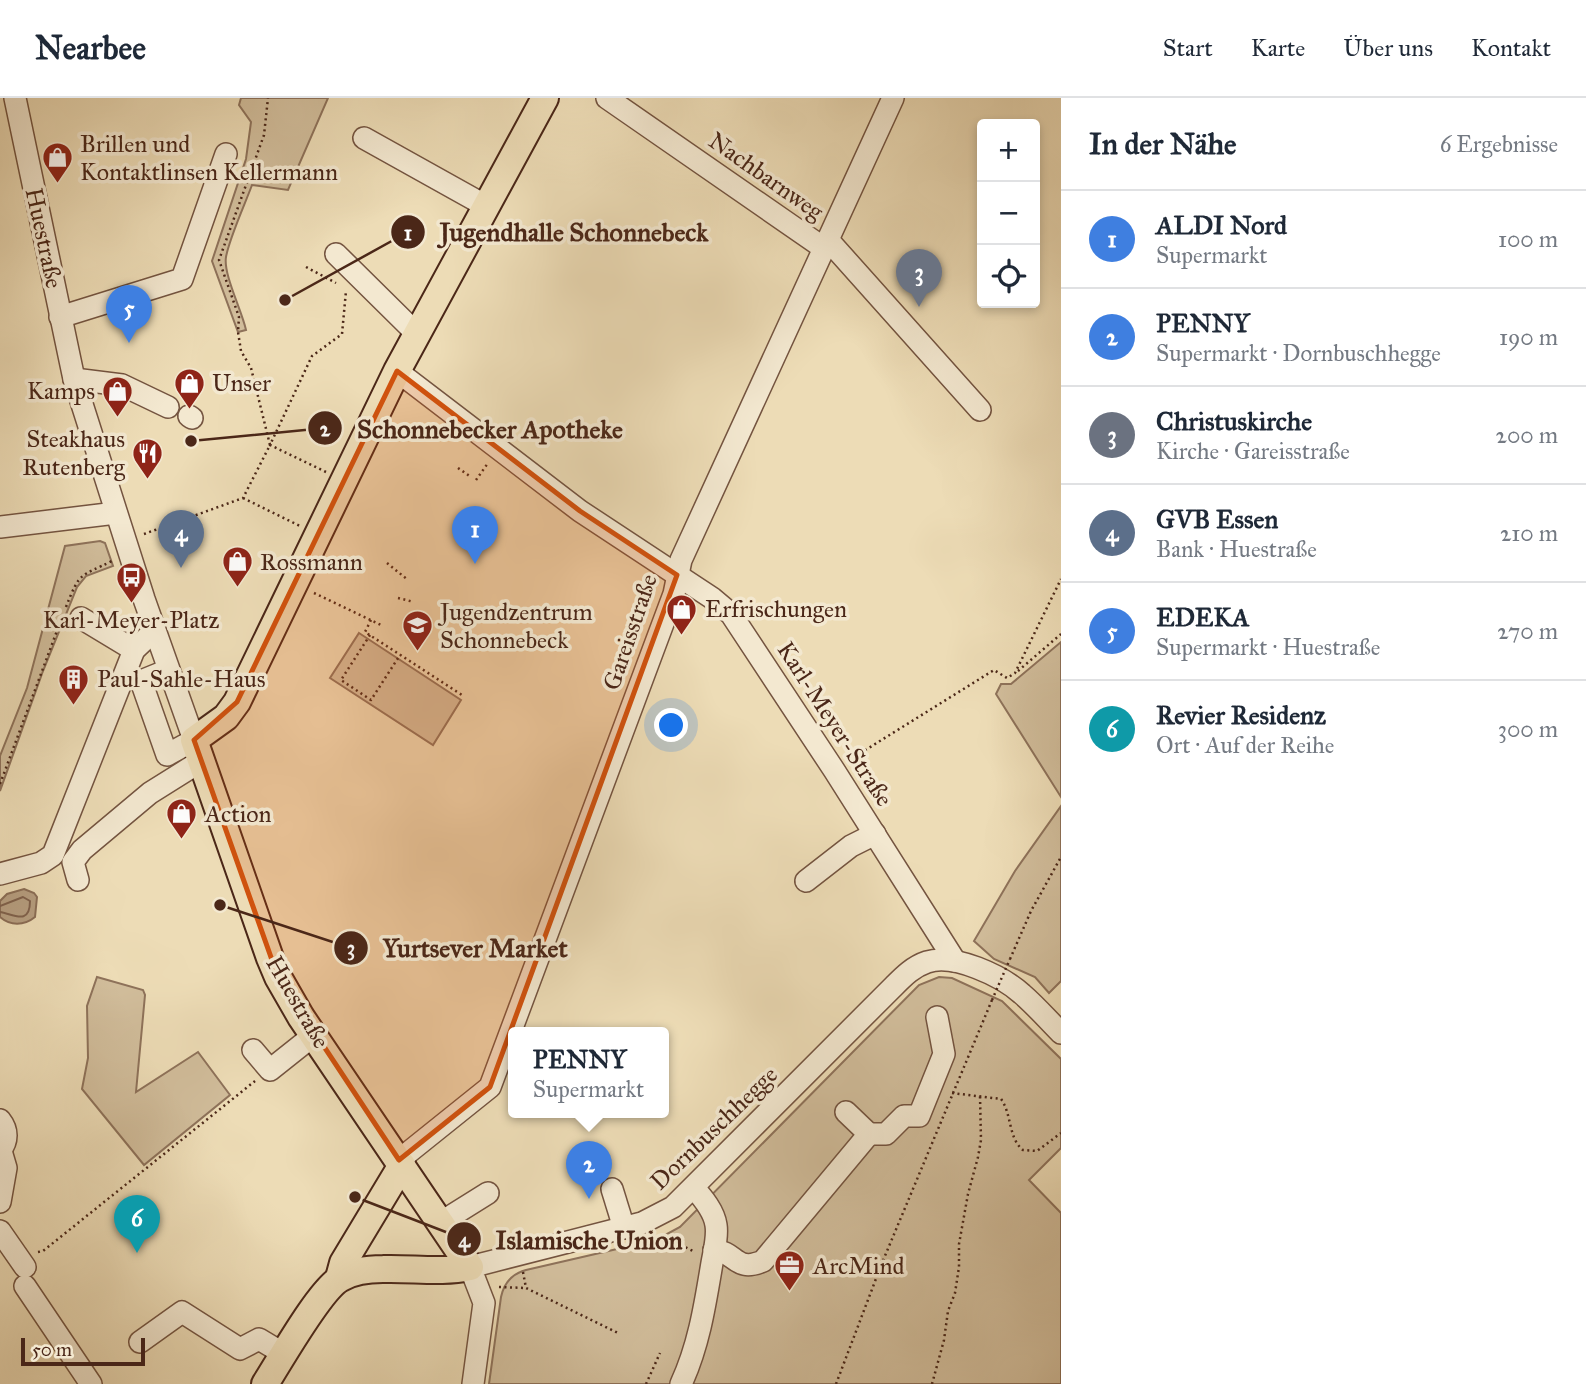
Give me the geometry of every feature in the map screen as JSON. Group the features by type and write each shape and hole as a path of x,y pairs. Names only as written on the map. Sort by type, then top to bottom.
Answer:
{"main road":[{"path":"198,750 237,702 397,371 545,98"},
{"name":"Huestraße","path":"198,750 278,977 470,1267"},
{"path":"265,1384 326,1291 339,1278 343,1264 401,1162"},
{"path":"339,1278 367,1270 449,1271 470,1267"}],"street":[{"name":"Huestraße","path":"15,98 74,379 154,631 198,750"},
{"name":"Nachbarnweg","path":"607,98 827,245 981,410"},
{"name":"Gareisstraße","path":"512,1027 669,607 689,541 893,98"},
{"path":"364,138 486,206"},
{"path":"60,317 182,279 226,155"},
{"path":"336,254 418,334"},
{"name":"Karl-Meyer-Straße","path":"397,371 570,504 722,605 834,770 955,961"},
{"path":"74,379 122,385 168,407"},
{"path":"0,527 116,513"},
{"path":"81,618 134,650"},
{"path":"0,874 41,863 53,855 134,650 154,631"},
{"path":"168,670 141,681 167,755 198,750"},
{"path":"78,880 73,862 82,850 198,750"},
{"path":"811,859 872,829"},
{"path":"806,881 872,829"},
{"name":"Dornbuschhegge","path":"470,1267 624,1228 654,1219 673,1208 909,972 930,961 955,961"},
{"path":"955,961 1019,991 1061,1033"},
{"path":"713,1256 723,1251 741,1264 751,1266 763,1261 867,1136 886,1134 904,1116 919,1116 944,1054 937,1017"},
{"path":"253,1050 270,1070 314,1035"},
{"name":"Gareisstraße","path":"401,1162 490,1087 508,1039"},
{"path":"846,1112 867,1136"},
{"path":"0,1120 7,1133 0,1151 6,1168 0,1202"},
{"path":"681,1384 704,1317 716,1223 703,1198 694,1188"},
{"path":"612,1189 624,1228"},
{"path":"440,1223 488,1193"},
{"path":"0,1231 91,1384"},
{"path":"470,1267 484,1303 472,1384"},
{"path":"140,1342 182,1312 240,1349 259,1339 285,1354"}],"path":[{"path":"268,98 264,135 219,260 239,317 238,332 242,351 251,368 270,445 344,482"},
{"path":"306,267 337,283"},
{"path":"0,783 76,580 83,573 111,562 145,533 243,498 312,356 342,334 347,288"},
{"path":"458,468 471,477"},
{"path":"243,498 319,535"},
{"path":"387,563 408,580"},
{"path":"1015,673 1061,579"},
{"path":"295,584 381,625"},
{"path":"398,598 414,602"},
{"path":"371,620 365,632 462,695"},
{"path":"834,770 994,670 1007,678 1061,634"},
{"path":"370,635 341,680 371,699 400,654"},
{"path":"836,1384 952,1093 1031,911 1061,857"},
{"path":"23,1270 43,1251 270,1070"},
{"path":"952,1093 997,1097 1004,1102 1015,1141 1023,1150 1032,1152 1041,1149 1061,1133"},
{"path":"932,1384 944,1340 948,1311 955,1293 959,1244 981,1140 980,1096"},
{"path":"654,1219 660,1234 666,1239 701,1254 713,1256"},
{"path":"782,1271 786,1274"},
{"path":"524,1277 526,1288"},
{"path":"499,1287 526,1288 618,1334"},
{"path":"646,1384 660,1353"}],"highlighted area":[{"path":"397,371 580,511 677,575 490,1087 399,1160 278,977 194,740 237,702"}],"shaded area":[{"path":"241,98 328,98 288,190 252,185 238,221 226,264 246,330 238,332 212,261 246,159 251,122 239,105"},
{"path":"100,541 105,543 113,566 86,576 77,587 43,671 0,791 0,756 27,688 65,546"},
{"path":"359,633 461,700 433,745 330,678"},
{"path":"1061,642 1061,797 996,694 1001,684 1011,684"},
{"path":"1061,806 1061,981 1049,993 1035,977 994,959 974,941 1015,871"},
{"path":"97,977 143,990 145,995 136,1092 198,1052 230,1095 144,1165 82,1089 88,1058 87,1006"},
{"path":"939,977 952,978 1002,1001 1061,1059 1061,1148 1029,1180 1061,1213 1061,1384 489,1384 501,1297 506,1283 512,1277 526,1270 656,1240 680,1227 919,985"}],"water":[{"path":"24,889 37,897 35,917 22,923 4,920 0,917 0,901 7,894"}],"place":[{"name":"Brillen und Kontaktlinsen Kellermann","path":"57,185"},
{"name":"Jugendhalle Schonnebeck","path":"285,300"},
{"name":"Christuskirche","path":"919,307"},
{"name":"EDEKA","path":"129,343"},
{"name":"Unser","path":"189,410"},
{"name":"Kamps","path":"118,418"},
{"name":"Schonnebecker Apotheke","path":"191,441"},
{"name":"Steakhaus Rutenberg","path":"148,480"},
{"name":"ALDI Nord","path":"475,564"},
{"name":"GVB Essen","path":"181,568"},
{"name":"Rossmann","path":"237,589"},
{"name":"Karl-Meyer-Platz","path":"131,605"},
{"name":"Erfrischungen","path":"682,636"},
{"name":"Jugendzentrum Schonnebeck","path":"417,653"},
{"name":"Paul-Sahle-Haus","path":"74,706"},
{"name":"Action","path":"182,841"},
{"name":"Yurtsever Market","path":"220,905"},
{"name":"Islamische Union","path":"355,1197"},
{"name":"PENNY","path":"589,1199"},
{"name":"Revier Residenz","path":"137,1253"},
{"name":"ArcMind","path":"790,1293"}]}
